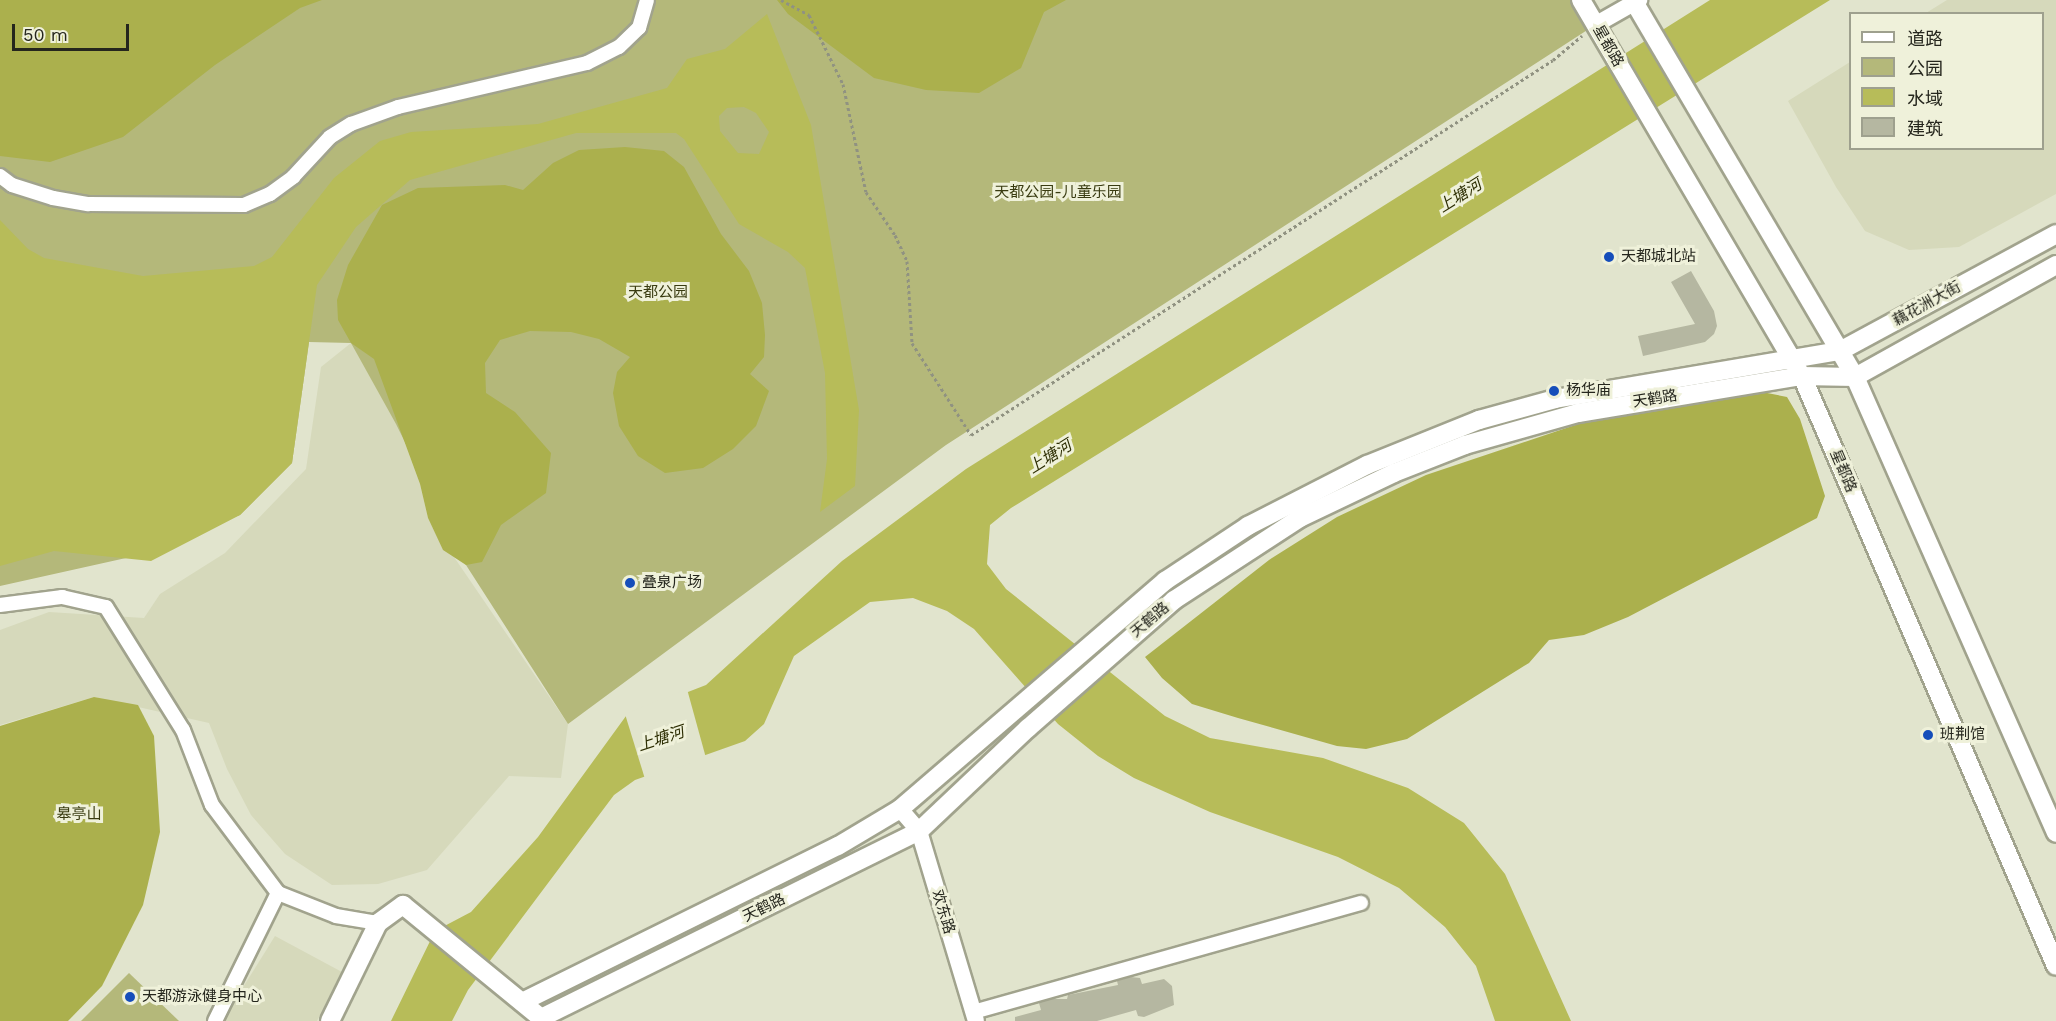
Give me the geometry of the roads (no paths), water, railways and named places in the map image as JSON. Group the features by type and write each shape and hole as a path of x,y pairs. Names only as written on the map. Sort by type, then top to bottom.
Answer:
{"main road":[{"name":"星都路","path":"1581,0 1802,376 2056,966"},
{"path":"1637,4 1856,377 2056,833"},
{"name":"藕花洲大街","path":"1792,358 1840,351 2056,234"},
{"name":"藕花洲大街","path":"1856,377 2056,265"},
{"name":"天鹤路","path":"522,1002 838,846 900,809 1011,714 1131,606 1248,526 1367,465 1442,433 1582,393 1792,358"},
{"name":"天鹤路","path":"330,1021 378,923 404,904 430,923 541,1020 919,831 1028,728 1174,600 1300,518 1394,473 1465,445 1578,413 1802,376 1856,377"}],"street":[{"path":"0,176 33,192 88,204 244,206 270,194 293,177 330,137 351,124 398,107 587,63 619,47 639,28 647,0"},
{"path":"1598,30 1637,4"},
{"path":"0,605 62,597 106,607 183,730 212,805 278,893 336,916 378,923"},
{"name":"欢东路","path":"900,809 919,831 974,1017"},
{"path":"215,1021 278,893"},
{"path":"974,1017 1360,903"}],"water":[{"name":"上塘河","path":"1710,0 1830,0 1011,508 990,525 987,564 1006,589 1165,716 1210,738 1323,758 1408,788 1464,823 1505,874 1571,1021 1495,1021 1476,966 1445,927 1399,888 1338,857 1210,812 1134,778 1098,756 1058,724 974,629 947,611 913,598 870,602 794,656 764,724 745,741 635,780 614,795 468,990 452,1021 391,1021 435,931 471,912 538,837 626,716 706,685 842,561 966,469"},
{"path":"767,14 811,125 859,410 855,486 820,512 827,459 825,373 805,268 788,252 739,224 684,139 676,133 576,133 410,180 356,227 317,285 292,463 240,515 151,561 54,551 0,566 0,220 28,249 44,258 143,276 254,266 272,257 334,178 380,141 411,132 538,124 667,88 687,59 725,49","holes":["744,107 756,113 769,132 759,154 738,153 720,131 719,116 727,108"]}],"place":[{"name":"天都城北站","path":"1609,257"},
{"name":"杨华庙","path":"1554,391"},
{"name":"叠泉广场","path":"630,583"},
{"name":"班荆馆","path":"1928,735"},
{"name":"天都游泳健身中心","path":"130,997"}],"park label":[{"name":"天都公园-儿童乐园","path":"1058,193"},
{"name":"天都公园","path":"658,293"},
{"name":"皋亭山","path":"79,815"}]}
